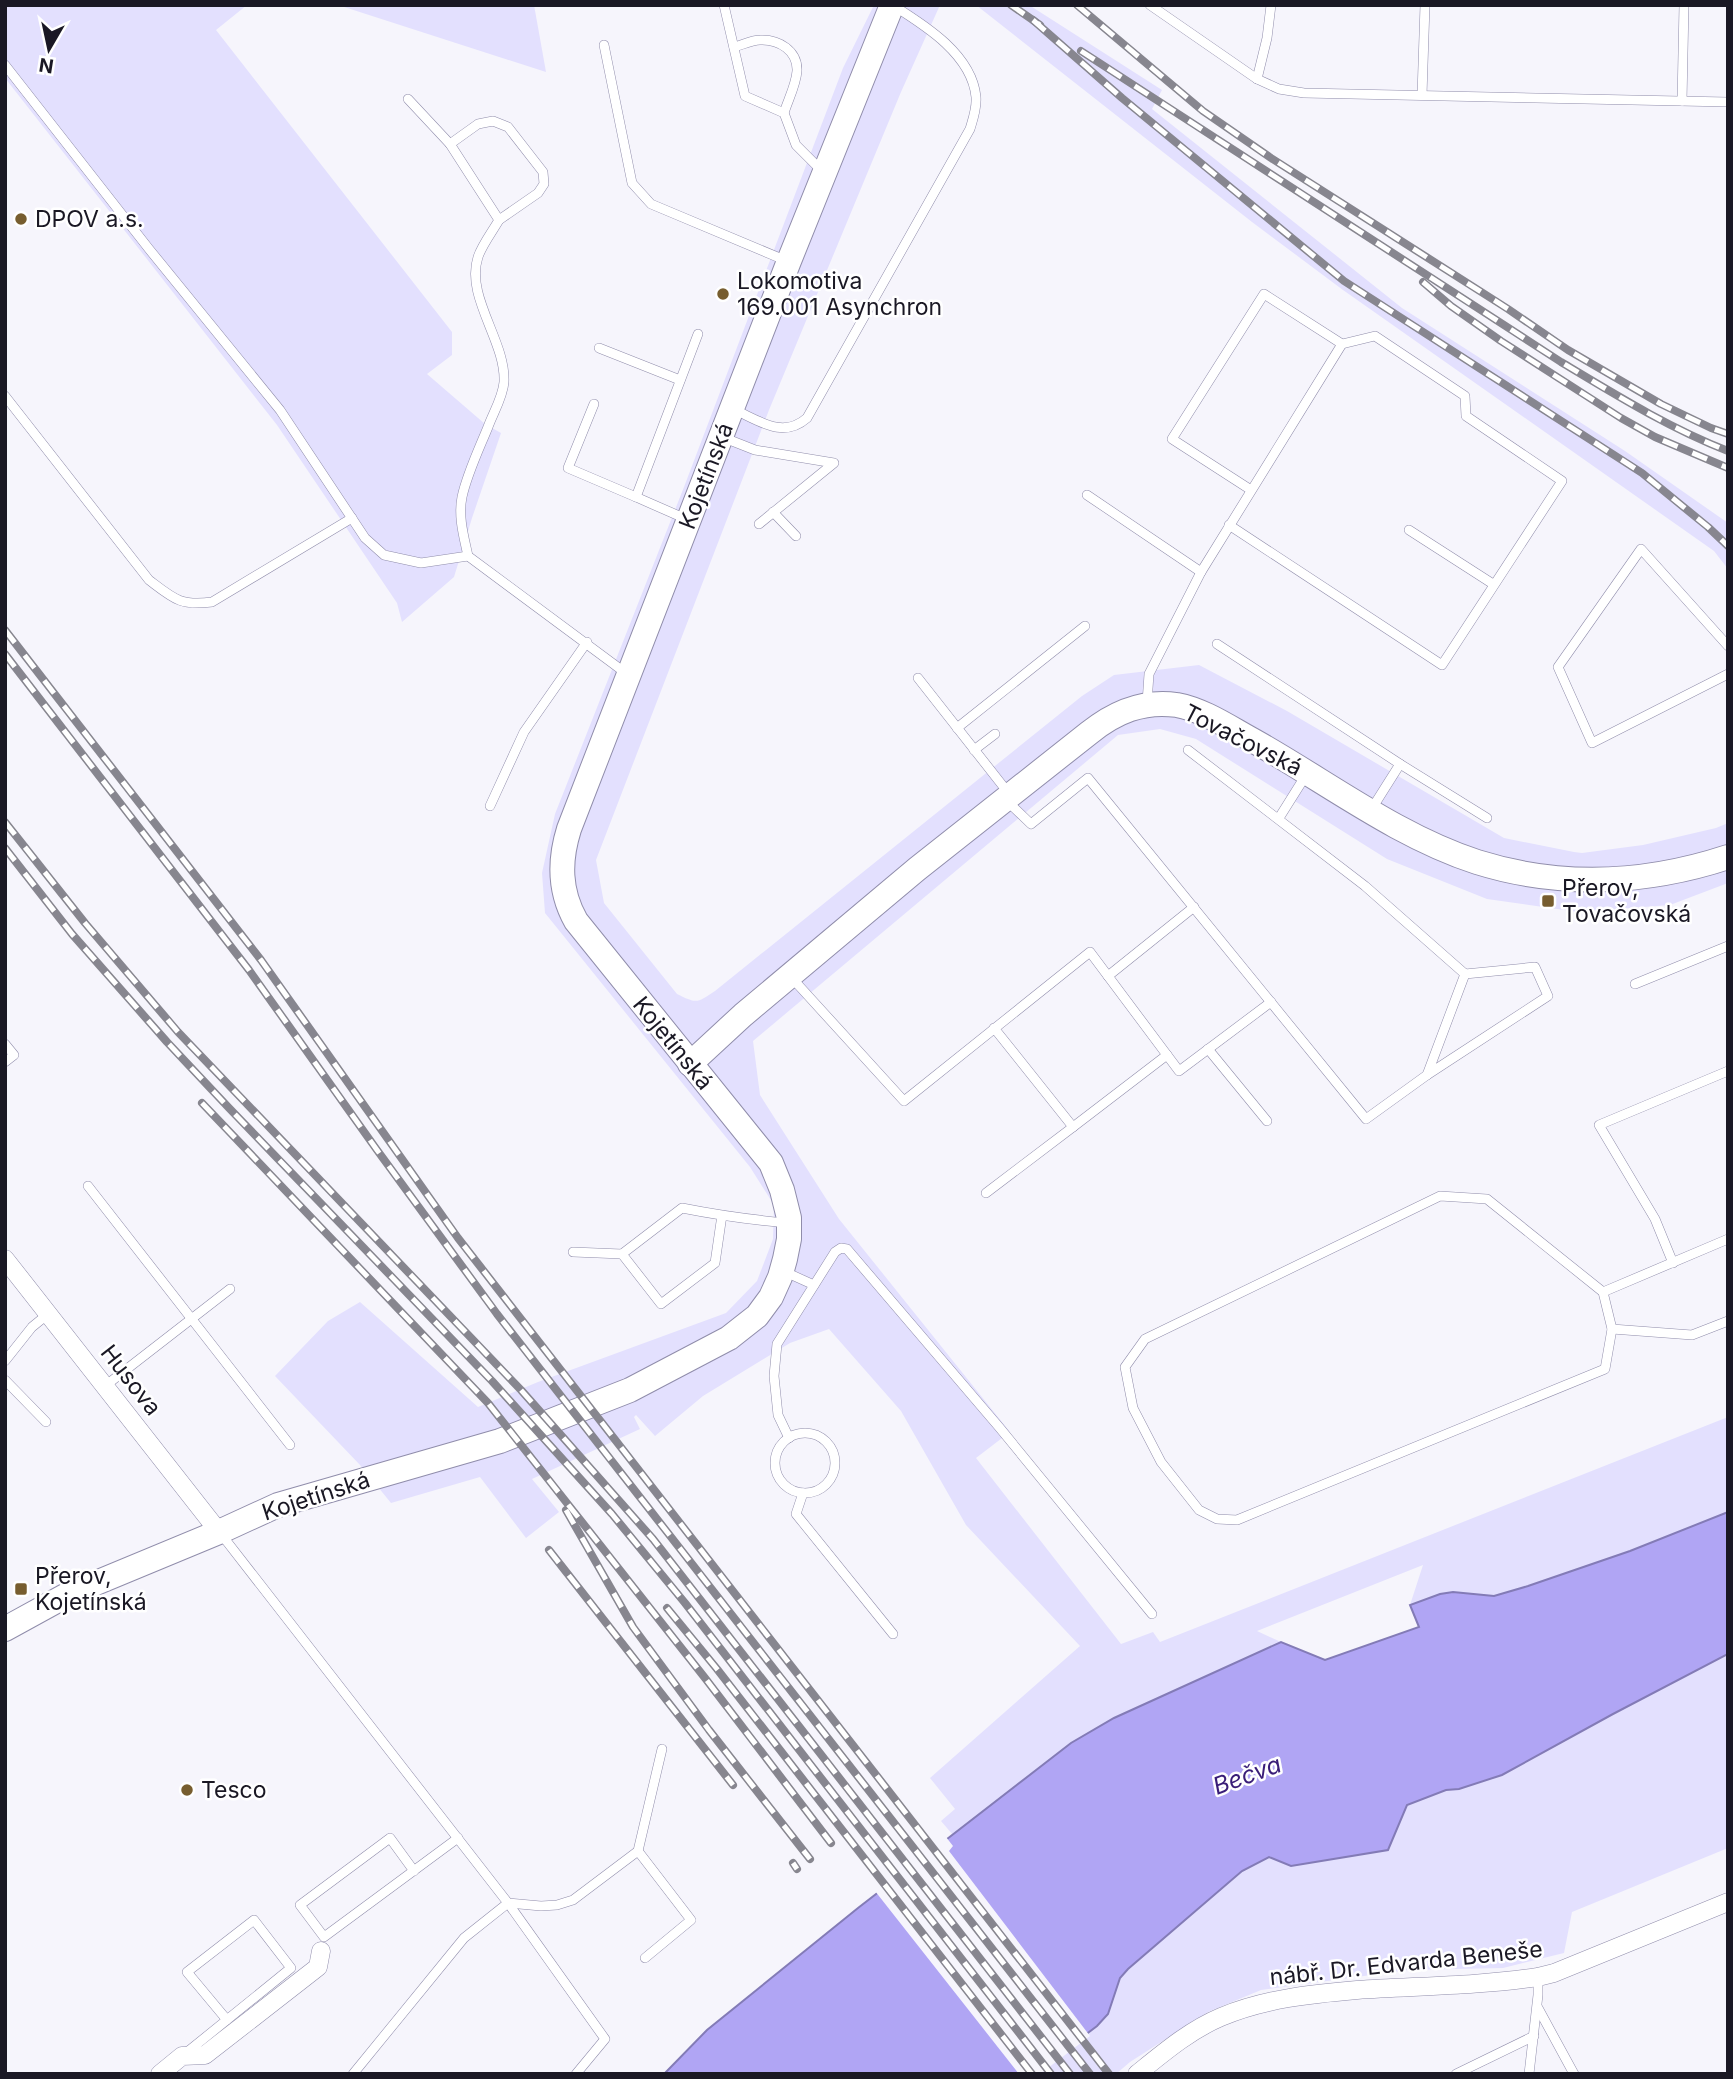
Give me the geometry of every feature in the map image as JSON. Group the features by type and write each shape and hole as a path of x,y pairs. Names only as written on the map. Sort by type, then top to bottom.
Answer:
{"main road":[{"name":"Kojetínská","path":"5,1629 67,1595 278,1505 500,1441 630,1390 702,1353 743,1328 757,1316 771,1297 782,1271 789,1239 789,1223 782,1190 771,1163 576,921 569,909 563,886 562,854 569,829 823,173 892,5"},
{"name":"Tovačovská","path":"690,1064 743,1015 918,869 1108,718 1129,708 1147,704 1178,706 1200,713 1308,772 1418,837 1476,861 1515,872 1587,881 1626,879 1664,874 1728,857"}],"street":[{"name":"Husova","path":"5,1259 219,1532"},
{"name":"nábř. Dr. Edvarda Beneše","path":"1137,2074 1174,2045 1219,2018 1267,2001 1335,1992 1538,1977 1554,1973 1728,1902"},
{"path":"160,2074 182,2056 205,2055 318,1967 323,1944"}],"lane":[{"path":"724,5 745,96 784,113"},
{"path":"732,409 778,428 798,426 807,418 970,130 976,100 969,75 956,55 933,31 892,5"},
{"path":"1150,5 1258,79 1279,89 1304,93 1728,102"},
{"path":"1258,79 1271,5"},
{"path":"1422,95 1425,5"},
{"path":"1682,101 1684,5"},
{"path":"734,47 760,40 778,43 791,51 797,62 797,74 784,113 796,145 823,173"},
{"path":"604,45 632,183 651,204 789,261"},
{"path":"5,65 280,410 365,538 384,555 421,563 468,556"},
{"path":"408,99 450,144 499,220"},
{"path":"450,144 478,124 493,121 508,127 543,172 544,184 538,193 499,220 478,256 476,287 502,366 504,382 461,498 461,521 468,556 629,675"},
{"path":"1251,490 1171,439 1264,294 1342,344"},
{"path":"636,497 698,334"},
{"path":"1147,704 1149,674 1200,572 1229,525 1342,344 1375,336 1465,396 1466,416 1562,481 1441,664 1229,525"},
{"path":"599,348 680,380"},
{"path":"5,396 149,580 174,599 193,604 212,601 352,517"},
{"path":"594,404 568,468 689,520"},
{"path":"721,437 755,450 834,463 759,524"},
{"path":"1087,495 1200,572"},
{"path":"773,512 796,536"},
{"path":"1409,530 1493,584"},
{"path":"1728,646 1641,549 1558,667 1592,743 1728,674"},
{"path":"957,728 1084,626"},
{"path":"490,806 524,732 587,642"},
{"path":"1217,644 1487,818"},
{"path":"918,678 1031,824 1088,778 1366,1119 1427,1075 1548,996 1535,967 1465,974 1365,886 1188,750"},
{"path":"974,750 995,734"},
{"path":"1370,810 1400,764"},
{"path":"1279,818 1308,772"},
{"path":"1108,976 1194,907"},
{"path":"1635,984 1728,946"},
{"path":"789,976 904,1101 1090,952 1179,1070 1271,1002"},
{"path":"1427,1075 1465,974"},
{"path":"994,1028 1073,1127"},
{"path":"5,1044 14,1055 5,1062"},
{"path":"1208,1049 1267,1121"},
{"path":"986,1193 1167,1055"},
{"path":"1673,1263 1655,1219 1599,1125 1728,1071"},
{"path":"88,1186 290,1446"},
{"path":"1440,1196 1486,1199 1603,1292 1612,1329 1605,1369 1237,1520 1217,1519 1199,1510 1161,1462 1133,1408 1125,1367 1145,1339 1440,1196"},
{"path":"573,1252 622,1254 682,1208 789,1223"},
{"path":"622,1254 662,1304 715,1263 722,1215"},
{"path":"1603,1292 1728,1239"},
{"path":"789,1437 778,1415 774,1376 777,1344 835,1252 841,1248 847,1249 852,1251 1152,1614"},
{"path":"782,1271 814,1284"},
{"path":"105,1386 230,1289"},
{"path":"5,1361 33,1326 48,1314"},
{"path":"1612,1329 1692,1335 1728,1321"},
{"path":"5,1380 46,1422"},
{"path":"808,1433 826,1441 832,1449 835,1468 826,1486 818,1491 803,1493 788,1489 781,1482 775,1463 781,1444 789,1437 808,1433"},
{"path":"803,1493 796,1514 893,1634"},
{"path":"219,1532 508,1903 605,2039 576,2074"},
{"path":"353,2074 464,1938 508,1903 541,1906 557,1905 573,1899 638,1850 662,1749"},
{"path":"414,1871 390,1839 300,1905 323,1944 458,1838"},
{"path":"638,1850 691,1920 645,1958"},
{"path":"182,2056 227,2020 291,1968 254,1920 187,1972 227,2020"},
{"path":"1529,2074 1538,1977"},
{"path":"1537,2006 1574,2074"},
{"path":"1456,2074 1534,2036"}],"shaded area":[{"path":"5,5 247,5 216,30 452,332 452,355 427,374 485,424 501,433 454,577 402,622 397,603 277,425 5,78"},
{"path":"338,5 534,5 546,72"},
{"path":"874,5 940,5 769,410 596,860 604,903 677,994 697,1001 715,991 1082,696 1114,675 1199,665 1287,711 1504,838 1582,853 1643,845 1728,823 1728,883 1670,905 1578,912 1487,899 1387,859 1196,739 1160,729 1118,735 753,1041 760,1095 839,1219 1010,1432 976,1458 1121,1644 1153,1632 1160,1642 1728,1417 1728,1512 1630,1551 1494,1596 1453,1592 1410,1605 1423,1565 1257,1631 1281,1642 1114,1718 1071,1743 953,1835 941,1821 955,1809 930,1778 1080,1646 966,1525 901,1411 829,1329 790,1343 703,1396 655,1436 636,1415 634,1417 640,1429 532,1479 559,1512 526,1538 480,1477 391,1503 360,1465 275,1376 328,1321 360,1302 478,1407 538,1382 726,1313 757,1281 773,1239 774,1205 750,1167 545,913 542,873 555,814 684,487 843,68"},
{"path":"976,5 1029,5 1162,90 1152,109 1402,308 1625,451 1728,523 1728,569 1714,551 1343,290 1252,222"},
{"path":"1728,1654 1728,1848 1572,1912 1564,1953 1503,1968 1408,1970 1261,1990 1208,2012 1130,2062 1116,2074 1034,2074 1116,1988 1128,1969 1242,1871 1269,1857 1291,1866 1388,1850 1407,1805 1446,1790 1459,1789 1502,1775"}],"water":[{"name":"Bečva","path":"1728,1512 1728,1654 1502,1775 1459,1789 1446,1790 1407,1805 1388,1850 1291,1866 1269,1857 1242,1871 1128,1969 1120,1978 1108,2014 1097,2026 1034,2074 664,2074 707,2030 858,1908 1071,1743 1114,1718 1281,1642 1325,1660 1419,1627 1410,1605 1453,1592 1494,1596 1630,1551"}],"pier":[{"path":"946,1837 953,1846 949,1851 1090,2036 1040,2074 1019,2074 875,1891"}],"railway":[{"path":"1011,5 1040,25"},
{"path":"1077,5 1203,111 1271,158 1568,350 1661,404 1728,434"},
{"path":"1033,20 1122,98 1344,281 1642,473 1728,546"},
{"path":"1081,51 1561,362 1622,399 1728,451"},
{"path":"1423,282 1451,306 1501,341 1621,418 1655,437 1728,468"},
{"path":"5,630 261,960 458,1238 1109,2074"},
{"path":"5,654 249,970 497,1314 1090,2074"},
{"path":"5,822 85,923 178,1032 521,1390 653,1539 1070,2074"},
{"path":"5,848 72,934 167,1042 492,1381 612,1514 685,1603 1051,2074"},
{"path":"202,1103 488,1403 831,1843"},
{"path":"566,1510 633,1627 810,1859"},
{"path":"549,1550 733,1785"},
{"path":"667,1608 1032,2074"},
{"path":"793,1863 797,1869"}],"place":[{"name":"DPOV a.s.","path":"21,219"},
{"name":"Lokomotiva 169.001 Asynchron","path":"723,294"},
{"name":"Přerov, Tovačovská","path":"1548,901"},
{"name":"Přerov, Kojetínská","path":"21,1589"},
{"name":"Tesco","path":"187,1790"}]}
